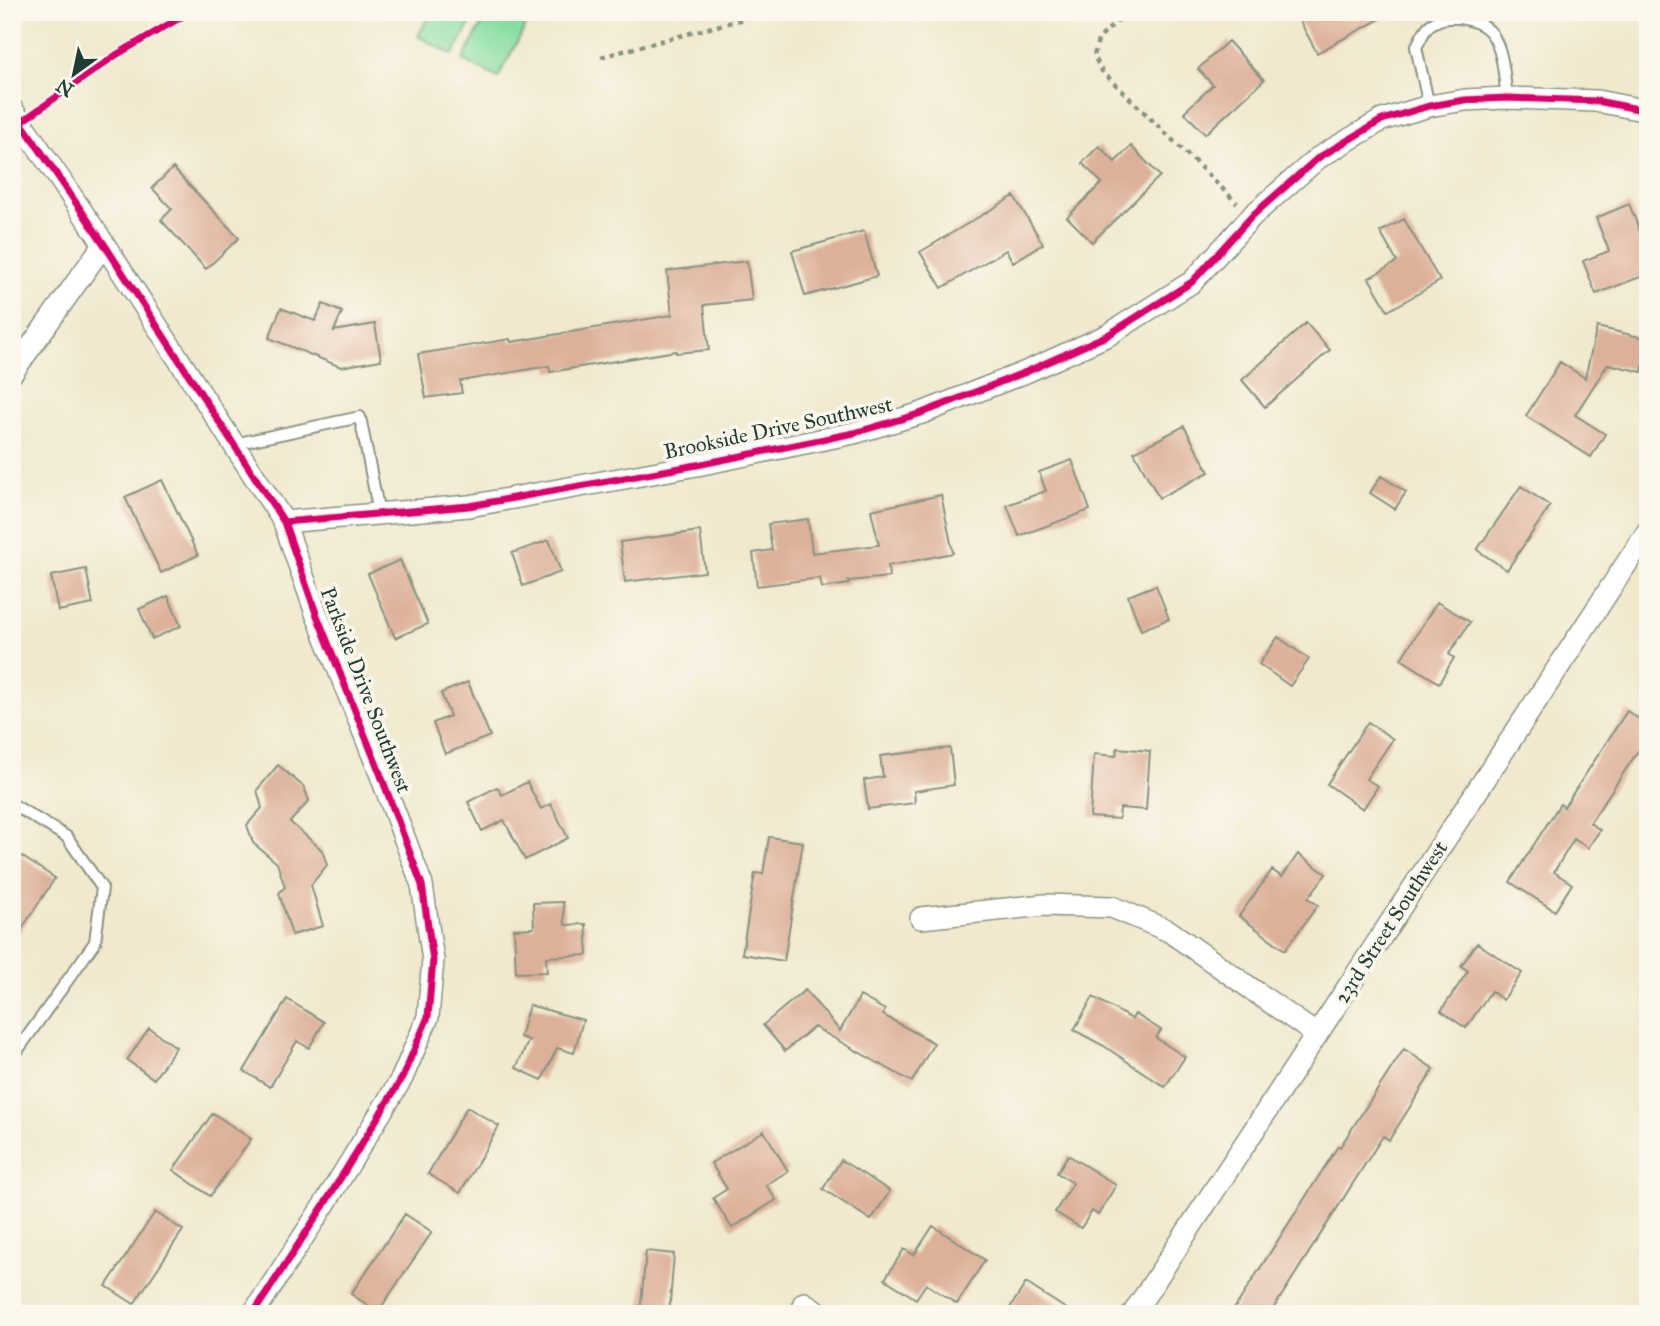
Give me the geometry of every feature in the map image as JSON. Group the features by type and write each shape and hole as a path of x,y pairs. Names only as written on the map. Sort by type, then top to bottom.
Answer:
{"street":[{"name":"Brookside Drive Southwest","path":"284,522 469,506 697,465 854,433 948,403 1108,335 1192,282 1253,215 1318,158 1382,120 1429,106 1465,100 1507,98 1597,101 1648,111"},
{"name":"Parkside Drive Southwest","path":"12,109 104,244 284,522 422,886 433,960 428,1017 402,1078 253,1314"},
{"path":"12,373 104,244"},
{"name":"23rd Street Southwest","path":"1133,1314 1648,531"},
{"path":"920,918 1044,905 1112,908 1169,931 1317,1035"}],"lane":[{"path":"1429,106 1416,47 1429,26 1462,18 1479,23 1490,32 1503,63 1507,98"},
{"path":"234,444 360,418 379,513"},
{"path":"12,804 67,837 102,888 95,942 12,1058"}],"path":[{"path":"601,57 769,12"},
{"path":"1126,12 1098,40 1094,56 1102,71 1238,204"}],"green space":[{"path":"431,12 476,12 453,55 418,36"},
{"path":"488,12 533,12 498,78 463,60"}],"building":[{"path":"1295,12 1393,12 1317,53"},
{"path":"1228,41 1264,80 1205,134 1184,112 1213,85 1198,69"},
{"path":"1099,146 1115,162 1131,146 1160,176 1092,242 1067,217 1102,183 1082,163"},
{"path":"173,168 239,238 206,269 161,220 172,209 152,188"},
{"path":"1014,196 1043,244 1013,262 1006,250 942,288 920,252"},
{"path":"1629,204 1648,251 1648,274 1596,294 1583,261 1609,251 1596,218"},
{"path":"1404,219 1440,281 1388,311 1369,278 1397,262 1380,232"},
{"path":"864,231 877,276 805,296 792,251"},
{"path":"747,261 752,300 704,305 709,350 676,351 550,372 549,366 460,381 462,393 426,398 418,354 510,339 511,342 672,315 667,271"},
{"path":"323,304 342,312 334,331 375,324 381,360 341,367 269,338 281,308 315,321"},
{"path":"1306,323 1330,350 1265,407 1242,380"},
{"path":"1597,327 1648,339 1648,347 1642,372 1608,364 1575,415 1605,434 1591,457 1526,416 1560,362 1585,378"},
{"path":"1184,426 1209,472 1159,498 1134,452"},
{"path":"1072,460 1090,510 1019,536 1007,505 1046,491 1039,472"},
{"path":"1381,476 1406,492 1395,509 1370,493"},
{"path":"162,480 198,555 161,573 125,497"},
{"path":"1521,486 1550,506 1507,570 1477,550"},
{"path":"941,495 953,553 888,566 889,577 848,581 849,584 822,588 820,578 757,586 753,553 772,550 768,524 808,519 812,553 879,545 871,510"},
{"path":"700,531 705,572 625,582 620,542"},
{"path":"549,540 561,572 523,586 512,553"},
{"path":"400,560 428,624 395,638 368,574"},
{"path":"86,569 93,604 58,611 51,576"},
{"path":"1156,585 1169,619 1141,630 1128,596"},
{"path":"168,596 181,626 152,639 139,609"},
{"path":"1437,602 1470,622 1449,654 1454,658 1439,683 1401,659"},
{"path":"1278,637 1309,659 1290,686 1259,664"},
{"path":"468,682 490,736 445,754 433,723 450,716 441,693"},
{"path":"1627,711 1648,725 1648,736 1590,823 1600,830 1588,848 1574,839 1554,872 1572,884 1555,911 1510,882 1560,804 1564,807"},
{"path":"1368,722 1393,739 1366,779 1378,786 1363,809 1327,784"},
{"path":"950,748 954,785 914,791 915,803 868,809 864,780 883,777 880,756"},
{"path":"1117,748 1150,751 1146,810 1120,808 1119,819 1090,817 1094,754 1116,756"},
{"path":"278,765 304,787 309,801 290,822 322,850 327,865 311,885 323,926 292,935 279,893 285,887 277,863 253,843 247,825 262,808 257,790"},
{"path":"527,782 541,809 551,804 568,838 525,860 504,820 482,831 468,802 497,787 502,795"},
{"path":"769,837 803,842 784,961 742,954 755,873 763,874"},
{"path":"12,850 55,878 12,944"},
{"path":"1298,854 1326,874 1308,898 1318,905 1285,950 1239,916 1272,870 1282,877"},
{"path":"563,902 565,925 586,924 588,955 546,957 547,972 516,973 514,929 534,928 533,903"},
{"path":"1477,943 1522,973 1503,1000 1491,991 1466,1028 1441,1011 1468,971 1461,966"},
{"path":"805,990 840,1031 860,996 885,1010 883,1015 934,1043 912,1082 814,1027 785,1051 763,1025"},
{"path":"1093,997 1132,1019 1135,1014 1161,1030 1156,1038 1185,1057 1165,1087 1104,1046 1074,1030"},
{"path":"287,999 324,1022 309,1048 297,1041 270,1087 244,1071"},
{"path":"529,1005 583,1020 574,1053 557,1048 542,1080 516,1068 529,1040 520,1037"},
{"path":"149,1028 176,1047 154,1079 127,1060"},
{"path":"1404,1049 1434,1069 1389,1140 1383,1136 1270,1314 1231,1314 1338,1146 1340,1147"},
{"path":"467,1107 499,1126 460,1193 428,1174"},
{"path":"213,1113 251,1139 210,1196 173,1170"},
{"path":"764,1131 788,1171 766,1185 776,1200 732,1228 713,1198 727,1189 711,1163"},
{"path":"1068,1155 1116,1185 1098,1215 1092,1211 1081,1228 1055,1212 1073,1183 1057,1173"},
{"path":"841,1160 890,1191 871,1220 823,1189"},
{"path":"155,1212 183,1230 134,1304 106,1286"},
{"path":"405,1214 432,1232 378,1312 351,1294"},
{"path":"933,1226 985,1260 957,1304 926,1284 916,1299 885,1279 904,1249 914,1255"},
{"path":"646,1251 674,1254 669,1314 640,1314"},
{"path":"1026,1283 1074,1314 1006,1314"}],"cycle path":[{"path":"21,122 116,55 190,12"},
{"path":"284,522 469,506 697,465 854,433 922,413 1026,372 1108,335 1192,282 1253,215 1318,158 1382,120 1429,106 1465,100 1507,98 1597,101 1648,111"},
{"path":"12,109 104,244 284,522 316,613 422,885 433,960 428,1017 402,1078 253,1314"}]}
